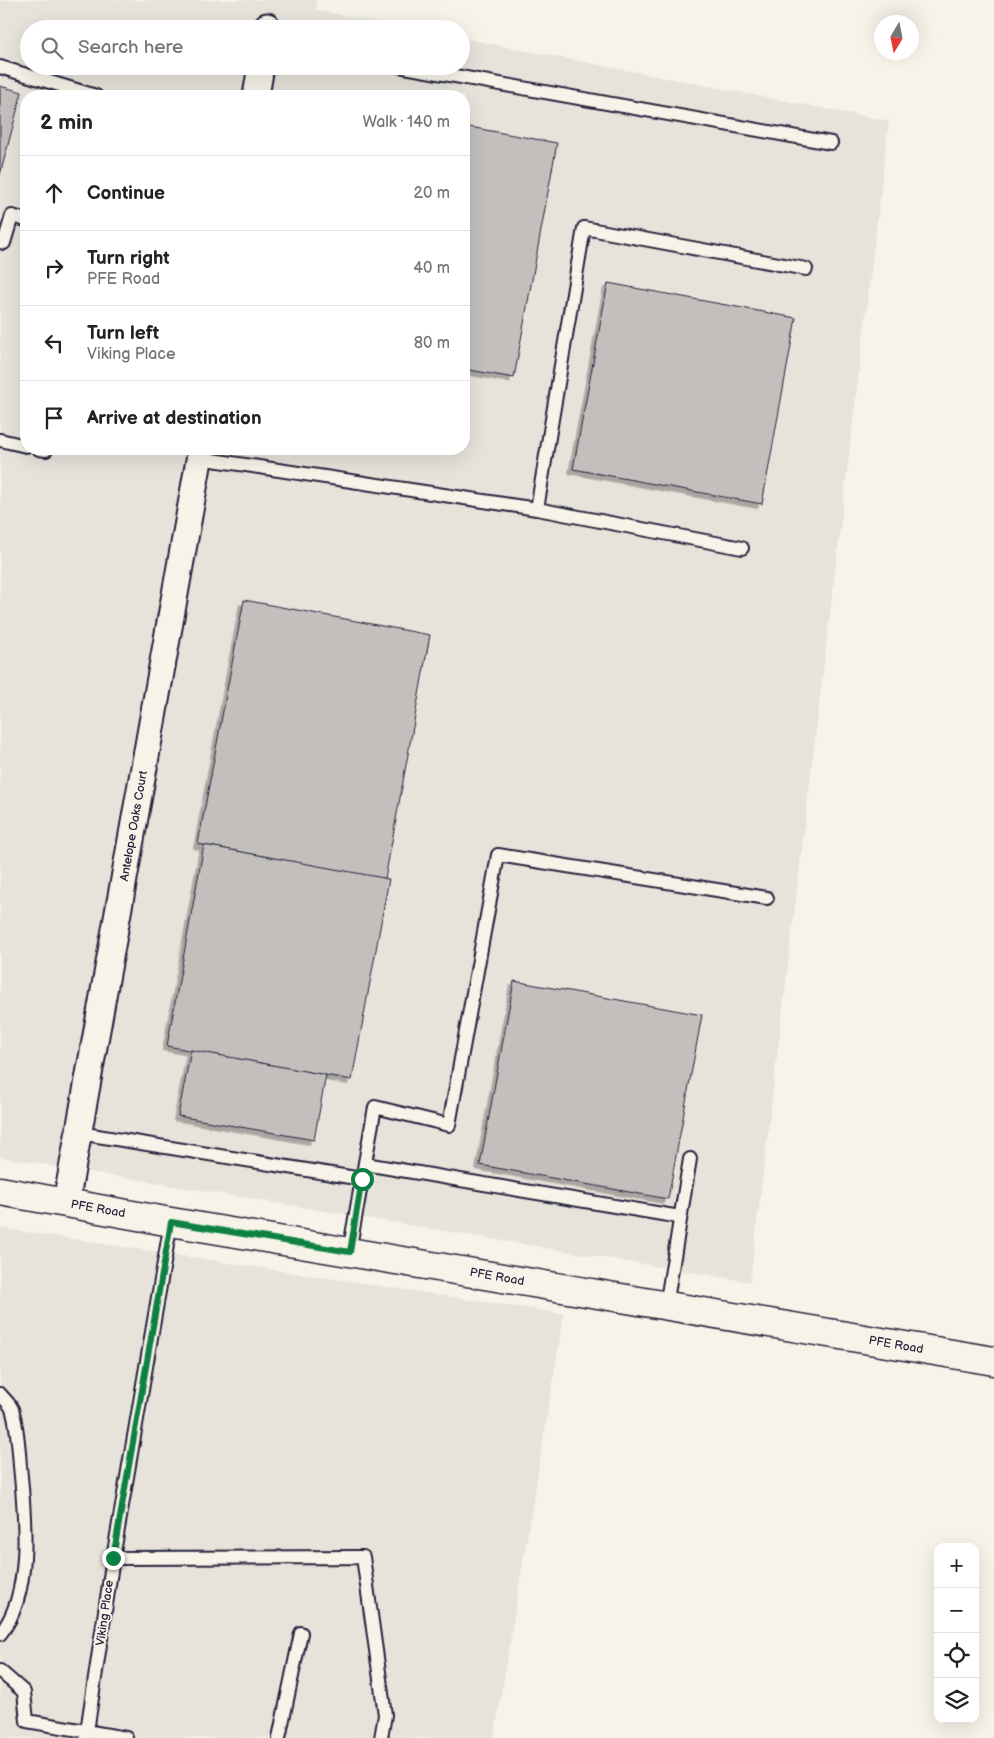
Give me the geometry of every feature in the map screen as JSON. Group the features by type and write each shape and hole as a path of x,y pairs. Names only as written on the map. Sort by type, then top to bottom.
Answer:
{"main road":[{"name":"PFE Road","path":"0,1191 171,1222 994,1361"}],"street":[{"path":"257,90 260,75"},
{"name":"Antelope Oaks Court","path":"66,1203 200,455"}],"lane":[{"path":"0,67 20,73"},
{"path":"26,75 76,90"},
{"path":"449,75 831,143"},
{"path":"0,242 4,243 12,216 20,218"},
{"path":"537,508 584,228 806,270"},
{"path":"0,440 20,445"},
{"path":"206,455 537,508 742,548"},
{"path":"350,1252 375,1107 449,1125 498,855 767,898"},
{"path":"79,1133 362,1179"},
{"path":"666,1306 690,1159"},
{"path":"365,1164 680,1217"},
{"name":"Viking Place","path":"87,1734 113,1558 171,1222"},
{"path":"0,1394 12,1408 19,1451 25,1513 24,1557 20,1590 9,1624 0,1634"},
{"path":"113,1558 363,1557 385,1715 381,1738"},
{"path":"280,1738 301,1633"},
{"path":"0,1671 24,1692 27,1721 87,1734 126,1738"}],"shaded area":[{"path":"0,0 317,0 316,10 367,20 20,20 20,75 470,75 470,40 889,121 750,1282 0,1157"},
{"path":"0,1228 564,1314 494,1738 0,1738"}],"building":[{"path":"0,86 20,91 20,100 0,175"},
{"path":"470,127 557,143 514,378 470,370"},
{"path":"608,283 796,318 762,504 573,469"},
{"path":"244,600 430,635 385,879 198,844"},
{"path":"204,845 389,879 352,1080 167,1046"},
{"path":"514,981 702,1015 668,1199 480,1165"},
{"path":"191,1050 326,1075 314,1140 178,1116"}],"route":[{"path":"113,1558 171,1222 350,1252 362,1179"}]}
